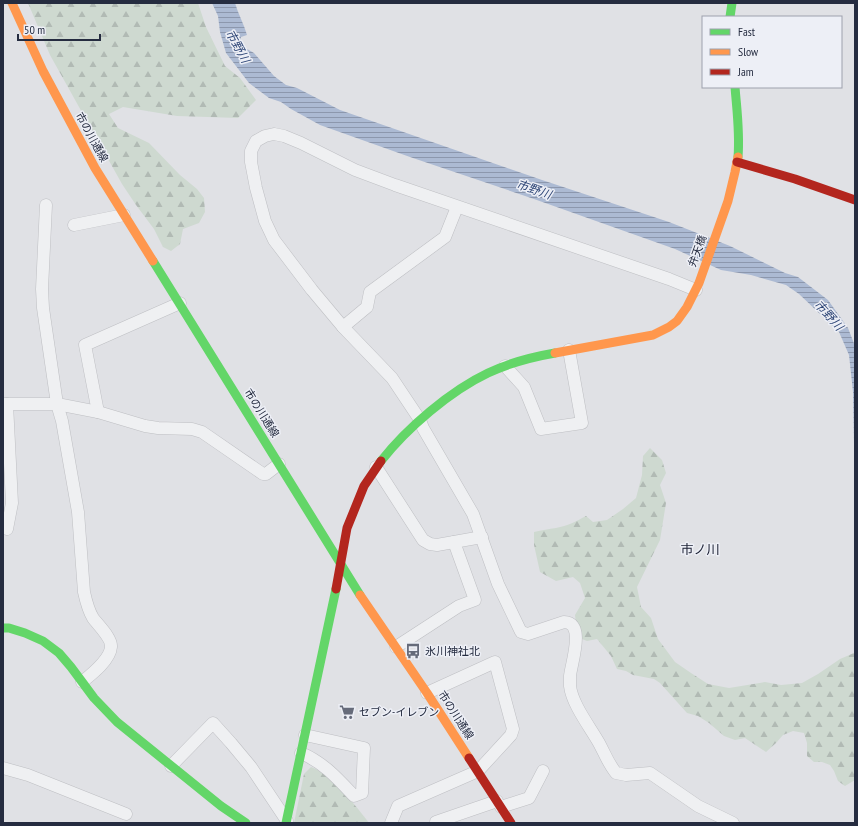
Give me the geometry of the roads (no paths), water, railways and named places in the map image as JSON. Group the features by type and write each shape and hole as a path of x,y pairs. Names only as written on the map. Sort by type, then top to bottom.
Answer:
{"street":[{"name":"市の川通線","path":"12,3 44,71 95,168 368,607 427,693 511,823"},
{"path":"730,16 732,3"},
{"name":"弁天橋","path":"287,822 341,564 347,528 364,486 376,467 391,448 420,420 465,385 505,366 533,357 654,335 666,330 677,321 686,309 696,290 722,219 731,189 737,162 739,140 735,88"},
{"path":"696,290 669,279 457,207 354,170 284,136 274,134 265,136 256,141 251,151 251,162 256,188 265,221 274,240 312,290 343,327 392,378 420,420 423,428 473,514 498,584 521,632 528,634 564,622 568,622 575,630 576,641 570,676 570,687 581,713 600,744 609,764 616,773 626,775 650,773 698,806 733,823"},
{"path":"737,162 795,179 855,200"},
{"path":"46,205 42,289 43,308 57,404 62,421 78,512 84,592 86,604 93,618 110,640 111,646 108,655 101,665 93,674 82,682"},
{"path":"343,327 367,307 370,292 445,237 457,207"},
{"path":"74,225 124,215"},
{"path":"98,412 85,345 180,303"},
{"path":"505,366 524,387 541,429 582,423 569,350"},
{"path":"3,528 7,529 12,503 5,404 57,404 98,412 145,426 192,429 202,432 263,474 266,474 279,464"},
{"path":"376,467 423,540 430,544 437,545 482,537"},
{"path":"396,647 459,606 475,600 454,542"},
{"path":"3,628 9,628 25,633 43,641 59,653 94,698 117,722 221,806 246,823"},
{"path":"391,823 398,806 478,771 511,735 513,729 495,662 427,693"},
{"path":"171,766 213,723 251,767 287,822"},
{"path":"301,753 324,766 354,796 362,793 364,748 305,735"},
{"path":"3,768 28,775 126,814"},
{"path":"436,823 499,804 529,798 543,771"}],"water":[{"name":"市野川","path":"212,3 235,3 247,35 241,37 240,41 242,46 254,53 274,76 286,85 297,88 340,110 669,222 730,246 785,273 798,277 828,300 848,328 855,346 855,496 853,392 849,355 839,332 799,294 786,285 751,275 721,270 675,249 320,125 281,102 269,98 249,83 226,53 220,32 218,16"}],"place":[{"name":"氷川神社北","path":"413,651"},
{"name":"セブン-イレブン","path":"347,712"}],"district":[{"name":"市ノ川","path":"700,549"}]}
